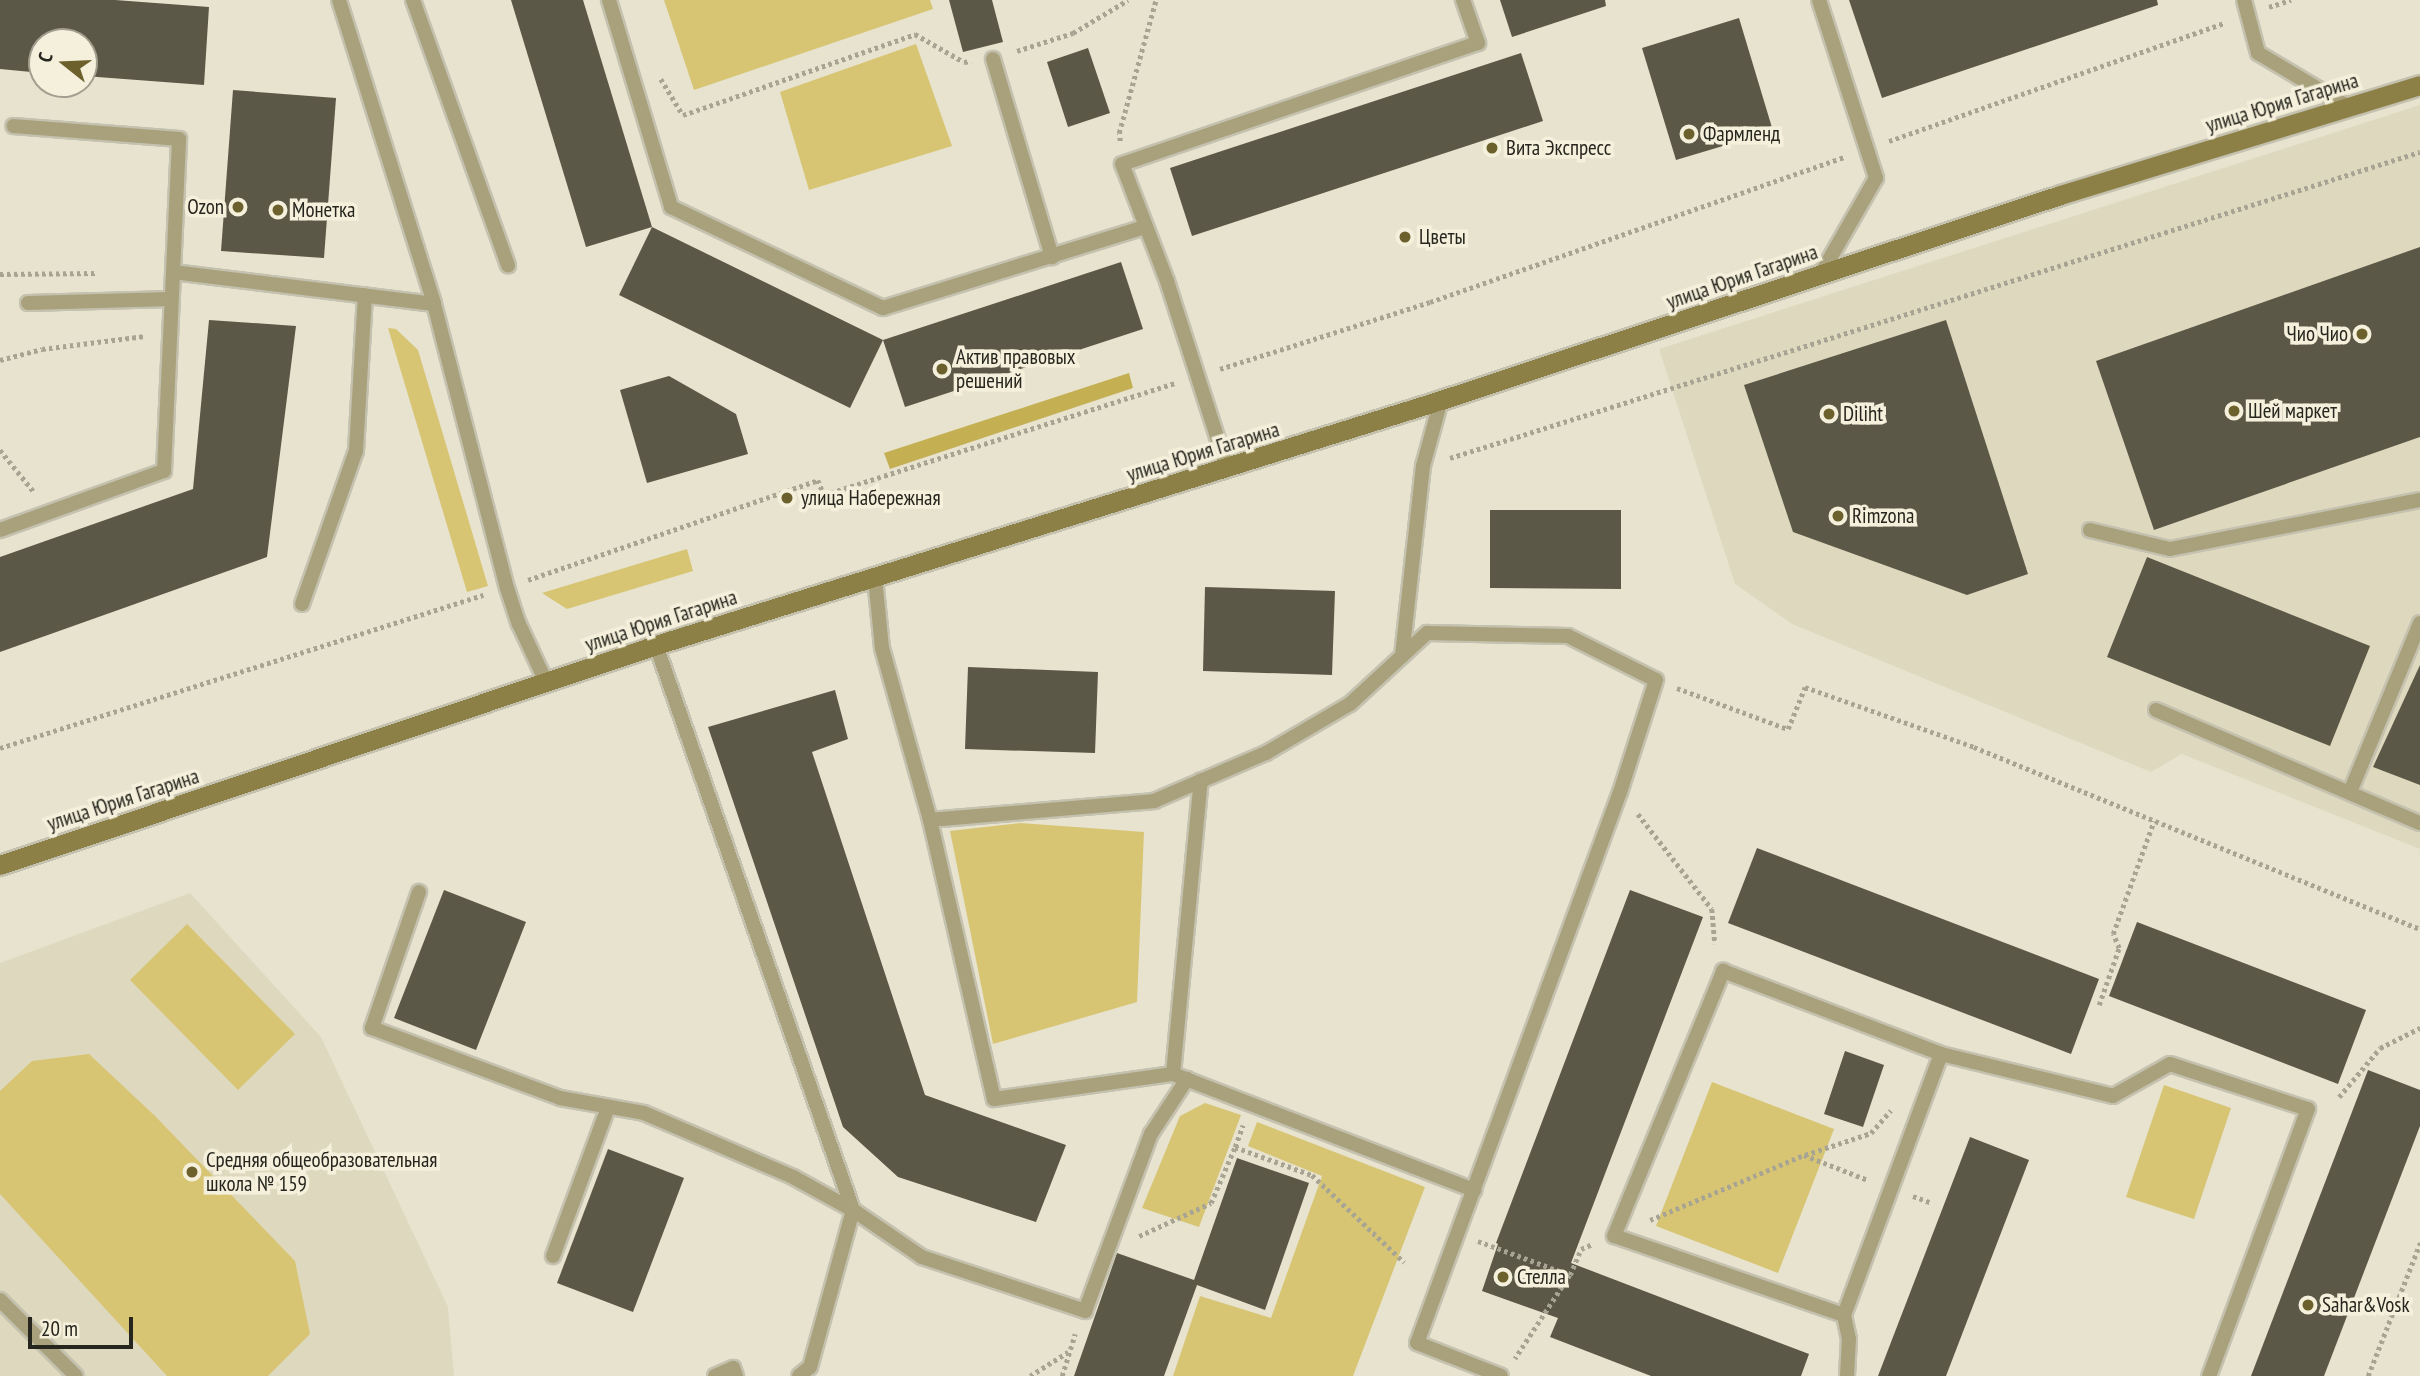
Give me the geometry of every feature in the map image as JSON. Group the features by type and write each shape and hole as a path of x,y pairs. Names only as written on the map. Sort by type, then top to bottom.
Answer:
{"main road":[{"name":"улица Юрия Гагарина","path":"0,864 547,684 656,645 1227,468 1821,274 2420,85"}],"lane":[{"path":"339,0 434,303 507,588 547,684"},
{"path":"413,0 508,265"},
{"path":"609,0 671,207 883,309 1145,227"},
{"path":"1227,468 1167,281 1122,163 1478,43 1463,0"},
{"path":"1819,0 1876,178 1821,274"},
{"path":"2246,7 2258,53 2347,106"},
{"path":"993,59 1052,257"},
{"path":"0,530 164,471 179,139 14,126"},
{"path":"173,272 434,303"},
{"path":"302,604 356,451 365,295"},
{"path":"28,303 172,299"},
{"path":"1402,656 1423,466 1441,400"},
{"path":"2090,530 2170,549 2420,500"},
{"path":"875,578 882,648 930,820 994,1099 1173,1074 1474,1189"},
{"path":"2350,792 2420,623"},
{"path":"930,820 1154,801 1266,753 1350,704 1427,633 1567,636 1657,680 1620,792 1416,1343 1478,1372 1501,1376"},
{"path":"656,645 853,1210 810,1367 799,1376"},
{"path":"2156,710 2420,822"},
{"path":"1173,1074 1201,780"},
{"path":"419,892 372,1028 560,1098 644,1113 793,1177 853,1210 922,1257 1084,1311 1151,1134 1187,1079"},
{"path":"1844,1315 1614,1236 1723,971 1941,1054 2113,1096 2170,1064 2308,1109 2209,1376"},
{"path":"1847,1376 1849,1339 1844,1315 1941,1054"},
{"path":"553,1256 608,1107"},
{"path":"0,1300 76,1376"},
{"path":"715,1376 733,1368 736,1376"}],"path":[{"path":"655,69 683,115 915,34 964,62 993,59 1073,33 1128,0"},
{"path":"1122,163 1119,132 1156,0"},
{"path":"0,748 507,588 818,480 824,495 1430,302 1867,149 2246,7 2291,0"},
{"path":"1423,466 2420,152"},
{"path":"0,274 106,273"},
{"path":"0,360 42,349 170,333"},
{"path":"0,450 50,512"},
{"path":"1657,680 1788,729 1805,687 1974,747 2420,929"},
{"path":"1620,792 1712,909 1715,944"},
{"path":"2099,1005 2119,947 2113,934 2154,821"},
{"path":"2339,1097 2380,1048 2420,1028"},
{"path":"1513,1365 1570,1275 1581,1249 1804,1155 1871,1133 1897,1104"},
{"path":"1127,1242 1212,1203 1235,1147 1312,1175 1404,1262"},
{"path":"1804,1155 1932,1203"},
{"path":"1461,1223 1476,1240 1570,1275"},
{"path":"2368,1376 2420,1243"},
{"path":"1062,1376 1084,1311"},
{"path":"1030,1376 1068,1352"}],"shaded area":[{"path":"664,0 930,0 933,9 694,90"},
{"path":"916,44 952,146 809,190 780,92"},
{"path":"2420,105 2420,849 2182,754 2151,772 1792,624 1735,584 1659,349"},
{"path":"388,328 396,329 418,350 488,586 467,592"},
{"path":"1129,373 1133,388 890,469 884,453"},
{"path":"687,549 693,571 567,609 542,593"},
{"path":"1020,823 1144,832 1137,1002 993,1044 950,831"},
{"name":"Средняя общеобразовательная школа № 159","path":"190,893 321,1037 448,1307 454,1376 0,1376 0,963"},
{"path":"187,924 295,1034 238,1090 130,980"},
{"path":"89,1054 155,1116 295,1261 310,1334 268,1376 167,1376 0,1194 0,1091 32,1061"},
{"path":"1712,1082 1834,1129 1778,1273 1656,1226"},
{"path":"2164,1085 2231,1108 2194,1219 2126,1197"},
{"path":"1205,1103 1241,1115 1199,1227 1142,1208 1180,1116"},
{"path":"1257,1122 1425,1187 1353,1376 1173,1376 1200,1296 1271,1318 1322,1176 1248,1146"}],"building":[{"path":"0,0 115,0 209,7 204,85 98,77 98,28 28,28 28,72 0,69"},
{"path":"511,0 583,0 652,227 586,247"},
{"path":"949,0 992,0 1003,42 963,52"},
{"path":"1500,0 1605,0 1606,6 1512,37"},
{"path":"1849,0 2157,0 2158,5 1882,98"},
{"path":"1739,18 1773,131 1676,160 1642,48"},
{"path":"1088,48 1110,113 1068,127 1047,62"},
{"path":"1521,53 1543,121 1192,236 1170,168"},
{"path":"233,90 336,98 324,258 221,251"},
{"path":"652,227 883,340 850,408 619,295"},
{"path":"2420,247 2420,437 2154,530 2096,361"},
{"path":"1121,262 1143,329 905,407 883,340"},
{"path":"209,320 296,326 267,557 0,652 0,557 193,489"},
{"path":"1946,320 2028,574 1967,595 1793,532 1744,385"},
{"path":"669,376 736,414 748,454 647,483 620,390"},
{"path":"1490,510 1621,510 1621,589 1490,588"},
{"path":"2147,557 2370,646 2330,746 2107,657"},
{"path":"1205,587 1335,591 1332,675 1203,671"},
{"path":"2420,665 2420,785 2373,767"},
{"path":"968,667 1098,672 1095,753 965,749"},
{"path":"835,690 848,739 812,752 925,1095 1066,1145 1036,1222 898,1177 843,1127 708,727"},
{"path":"1757,848 2099,979 2071,1054 1728,923"},
{"path":"444,890 526,922 476,1050 394,1018"},
{"path":"1630,890 1703,917 1571,1263 1809,1354 1801,1376 1651,1376 1550,1337 1558,1318 1482,1291 1498,1244 1496,1243"},
{"path":"2137,922 2366,1010 2338,1084 2109,996"},
{"path":"1845,1051 1884,1065 1863,1127 1824,1114"},
{"path":"2368,1070 2420,1090 2420,1126 2324,1376 2251,1376"},
{"path":"1970,1137 2029,1160 1946,1376 1878,1376"},
{"path":"608,1149 684,1178 633,1312 557,1283"},
{"path":"1237,1158 1309,1183 1265,1310 1197,1285 1164,1376 1074,1376 1117,1253 1194,1280"}],"place":[{"name":"Фармленд","path":"1689,134"},
{"name":"Вита Экспресс","path":"1492,148"},
{"name":"Ozon","path":"238,207"},
{"name":"Монетка","path":"278,210"},
{"name":"Цветы","path":"1405,237"},
{"name":"Чио Чио","path":"2362,334"},
{"name":"Актив правовых решений","path":"942,369"},
{"name":"Шей маркет","path":"2234,411"},
{"name":"Diliht","path":"1829,414"},
{"name":"улица Набережная","path":"787,498"},
{"name":"Rimzona","path":"1838,516"},
{"name":"Средняя общеобразовательная школа № 159","path":"192,1172"},
{"name":"Стелла","path":"1503,1277"},
{"name":"Sahar&Vosk","path":"2308,1305"}]}
